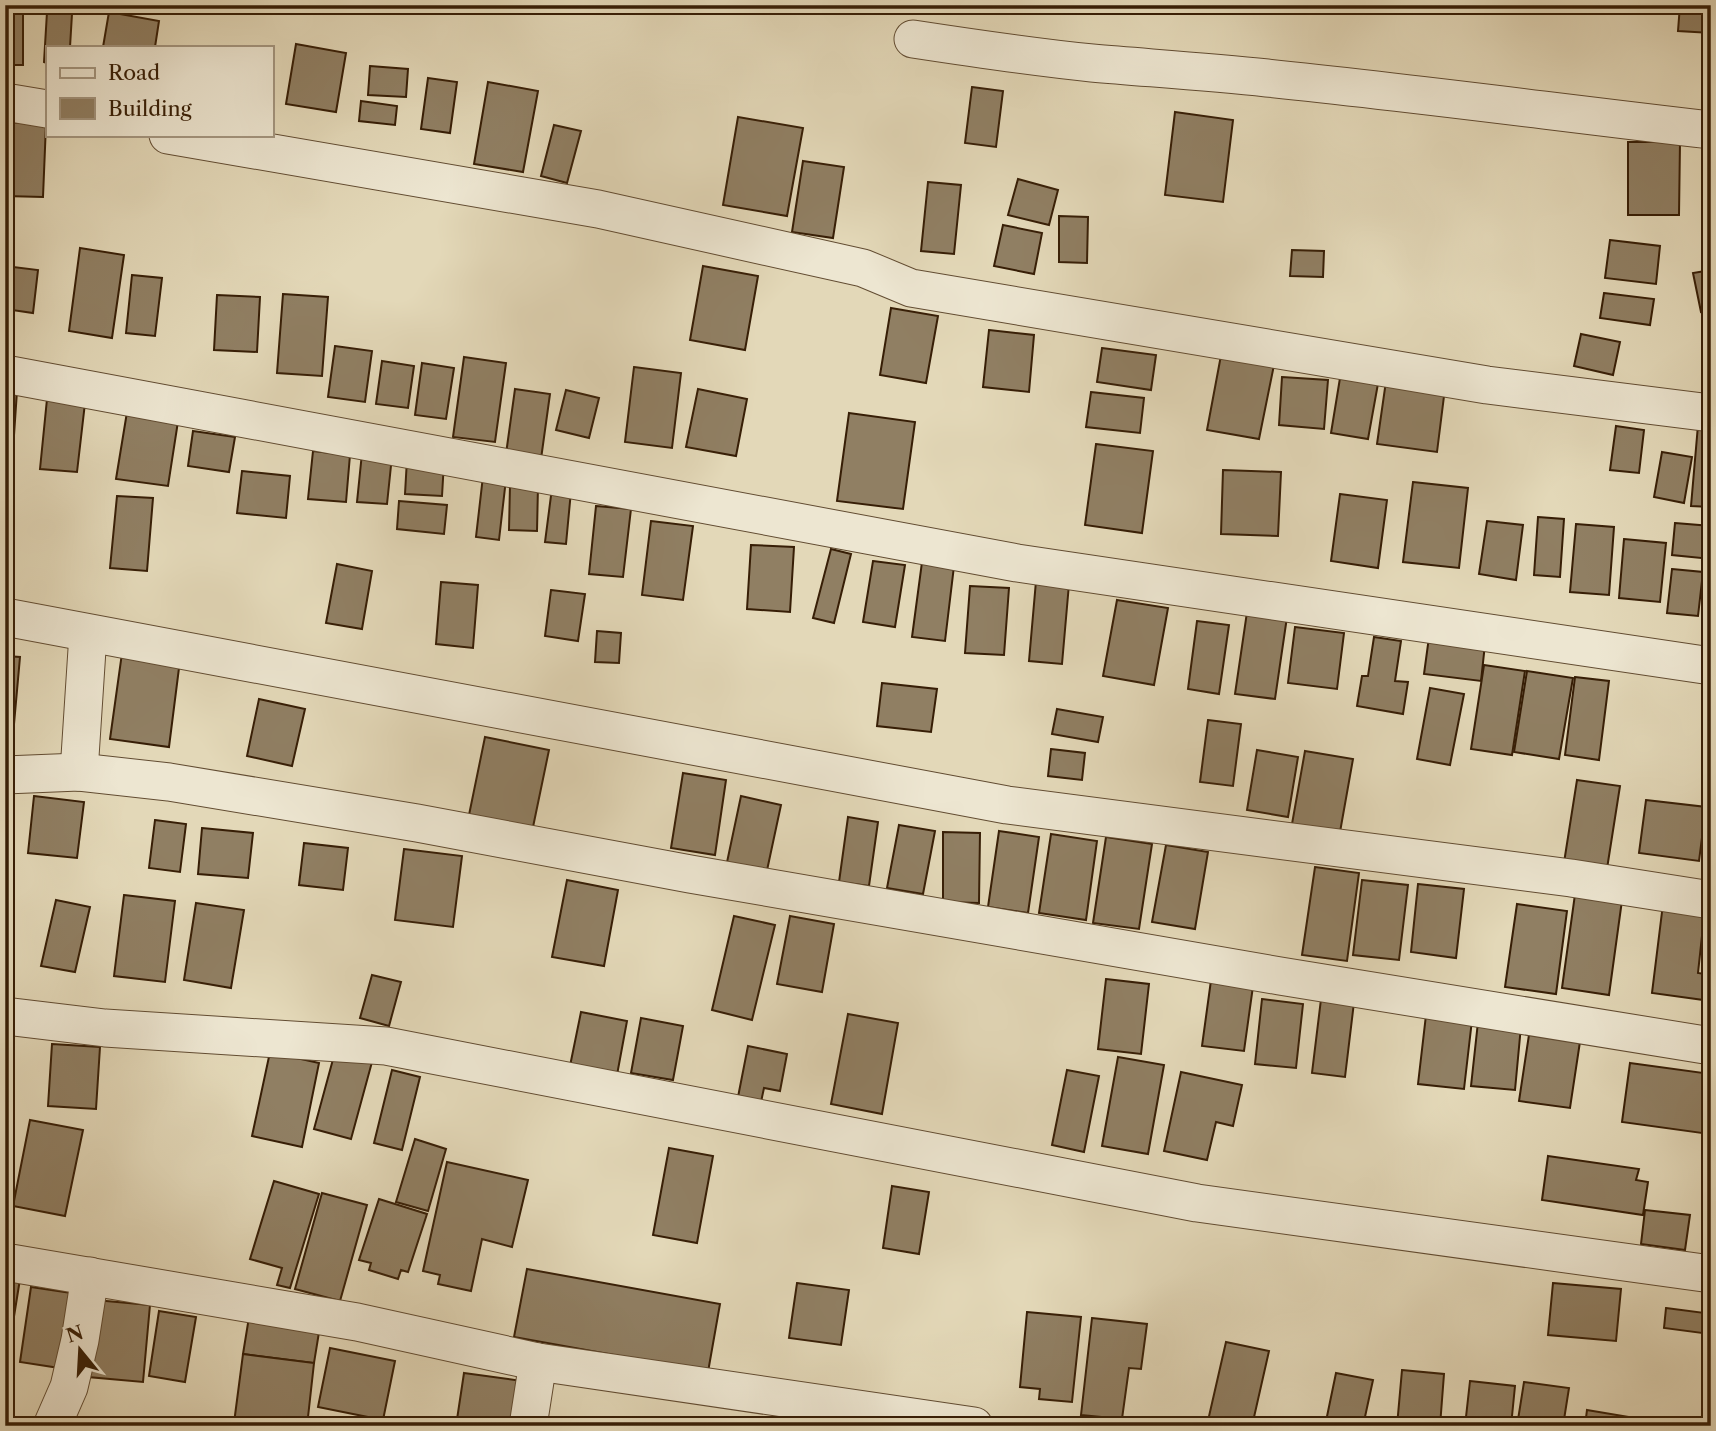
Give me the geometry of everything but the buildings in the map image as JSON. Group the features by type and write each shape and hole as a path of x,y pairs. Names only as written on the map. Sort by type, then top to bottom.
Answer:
{"street":[{"path":"913,39 1066,60 1458,99 1711,130"},
{"path":"5,102 46,109"},
{"path":"174,136 598,209 863,268 911,288 1487,385 1711,413"},
{"path":"5,374 1017,563 1711,666"},
{"path":"5,617 1007,805 1558,876 1711,900"},
{"path":"79,772 88,634"},
{"path":"5,775 79,772 169,782 417,822 786,891 1711,1046"},
{"path":"5,1016 105,1028 386,1046 1197,1203 1704,1273"},
{"path":"5,1262 357,1322 538,1362 974,1426"},
{"path":"52,1426 69,1387 90,1276"},
{"path":"528,1426 538,1362"}]}
